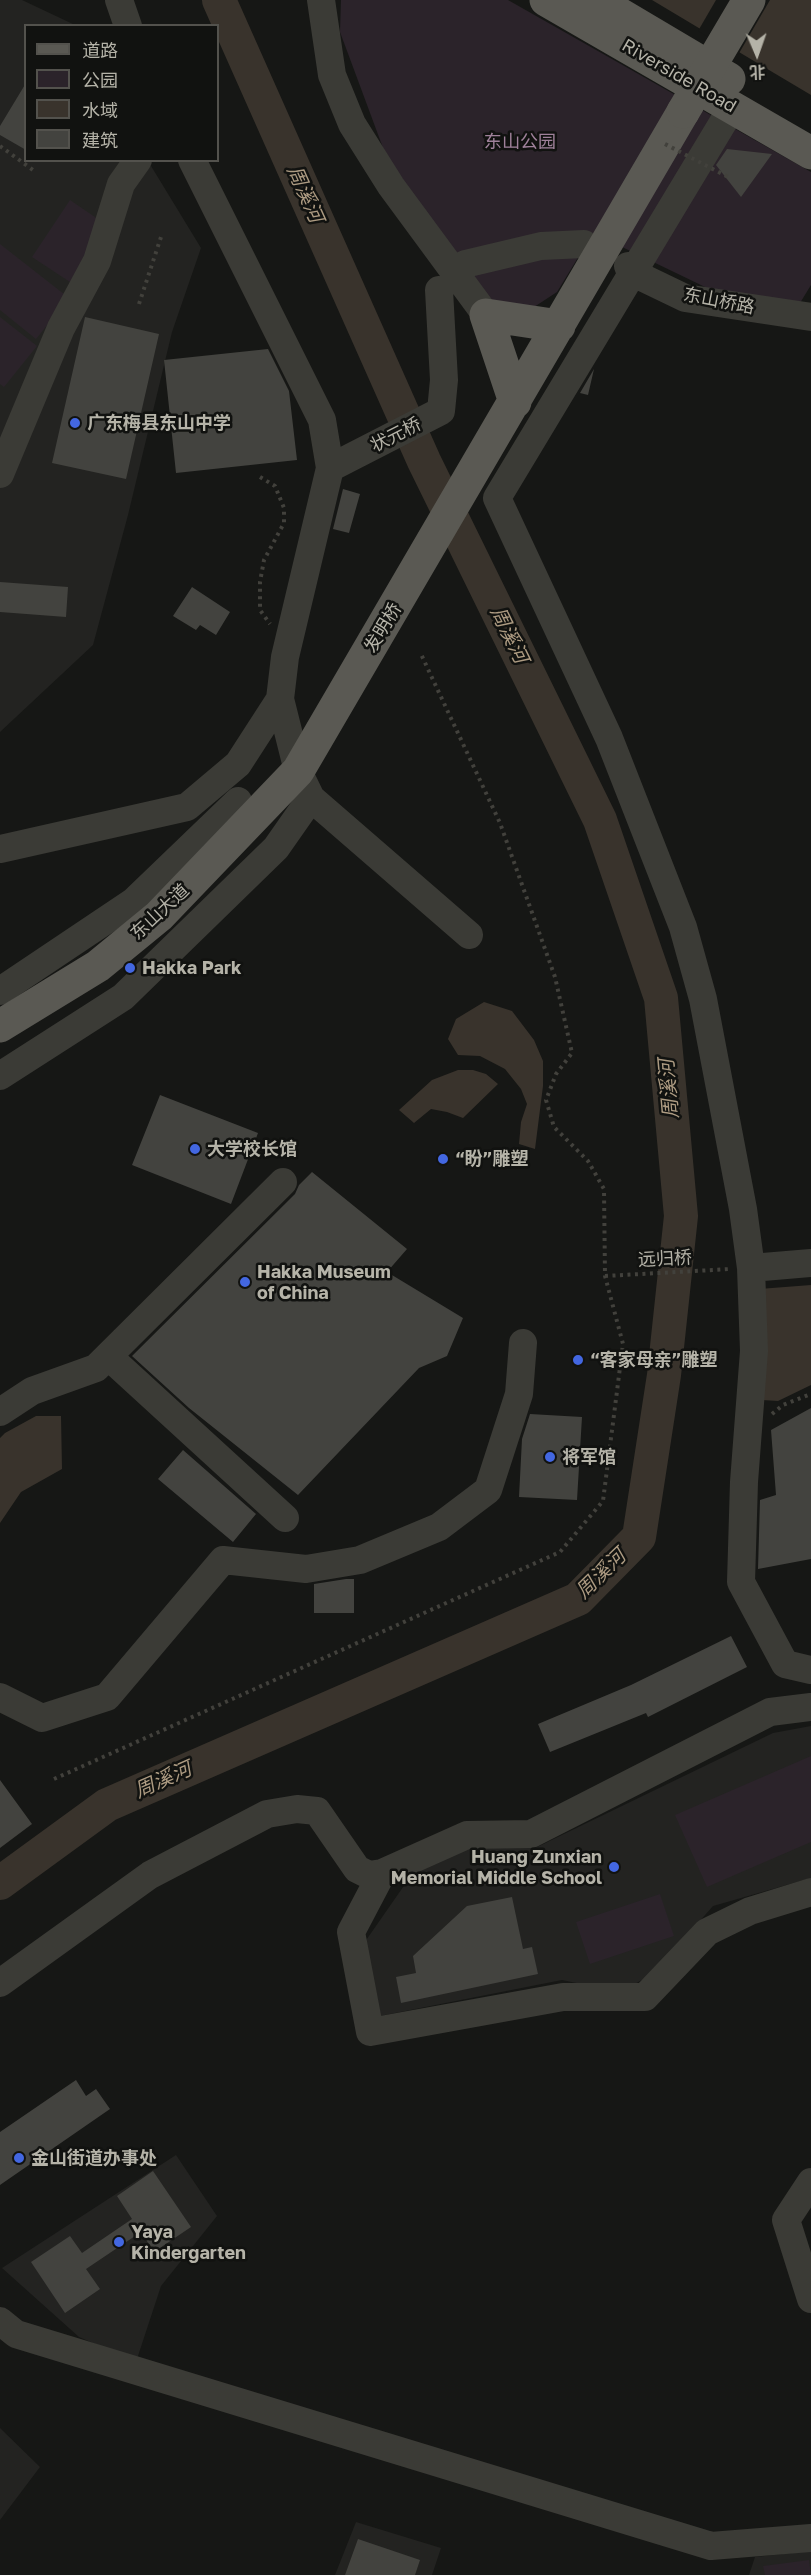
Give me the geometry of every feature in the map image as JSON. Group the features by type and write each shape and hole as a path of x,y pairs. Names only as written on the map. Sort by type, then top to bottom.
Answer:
{"main road":[{"name":"Riverside Road","path":"546,0 811,153"},
{"name":"Riverside Road","path":"596,0 811,127"},
{"name":"发明桥","path":"305,784 407,587 749,0"},
{"path":"515,402 486,315 559,326"},
{"name":"东山大道","path":"0,1026 98,966 159,916 305,784"}],"street":[{"path":"119,0 127,24"},
{"path":"321,0 332,75 352,124 391,186 486,315"},
{"path":"733,106 629,269 497,498 609,738 683,927 703,999 743,1209 739,1268 754,1352 744,1482 741,1582 785,1664 811,1670"},
{"path":"0,474 61,328 98,261 121,184 137,162"},
{"path":"193,162 322,420 340,463 285,657 280,699 305,784 469,935"},
{"path":"465,264 541,246 584,244"},
{"name":"东山桥路","path":"629,269 685,298 811,317"},
{"name":"状元桥","path":"340,463 441,411 444,380 440,290"},
{"path":"0,849 187,807 238,764 280,699"},
{"path":"0,1076 123,997 276,848 305,784"},
{"path":"0,991 133,902 238,801"},
{"path":"0,1412 32,1391 96,1368 283,1182"},
{"path":"739,1268 811,1263"},
{"path":"0,1697 42,1718 106,1697 223,1560 306,1569 360,1560 439,1527 488,1490 519,1394 523,1343"},
{"path":"108,1356 285,1518"},
{"path":"0,1983 150,1875 267,1814 297,1809 317,1811 357,1869 369,1875 382,1873 467,1834 531,1834 770,1712 811,1707"},
{"path":"382,1873 351,1932 370,2032 563,1997 645,1997 707,1932 750,1911 811,1892"},
{"path":"811,2182 786,2220 811,2300"},
{"path":"0,2321 16,2334 711,2546 811,2538"}],"path":[{"path":"665,144 728,177"},
{"path":"0,146 33,170"},
{"path":"139,304 161,237"},
{"path":"260,477 275,486 284,508 284,522 264,560 260,582 260,609 272,627 285,657"},
{"path":"54,1779 560,1552 603,1501 623,1344 605,1276 604,1189 588,1161 554,1127 546,1100 556,1074 572,1053 555,977 500,823 420,652"},
{"name":"远归桥","path":"605,1276 739,1268"},
{"path":"770,1415 783,1405 811,1394"}],"shaded area":[{"name":"广东梅县东山中学","path":"0,0 22,0 73,24 24,24 24,162 149,162 201,248 172,332 128,515 93,645 0,732"},
{"name":"Huang Zunxian Memorial Middle School","path":"811,1726 811,1878 713,1906 653,1974 620,1992 562,1980 380,2016 362,1946 424,1857 499,1843 535,1848 773,1733"},
{"name":"Yaya Kindergarten","path":"176,2155 217,2216 161,2286 136,2362 79,2337 2,2268"},
{"path":"0,2428 40,2467 0,2520"},
{"path":"356,2522 441,2548 432,2575 335,2575"},
{"path":"811,2551 811,2575 749,2575 755,2557"}],"green space":[{"name":"东山公园","path":"341,0 508,0 811,172 811,285 786,326 593,233 557,292 525,313 492,307 386,156 340,32"},
{"path":"70,200 111,228 73,284 32,257"},
{"path":"0,244 69,298 36,339 0,310"},
{"path":"0,317 37,346 4,387 0,384"},
{"path":"811,1756 811,1842 707,1887 675,1815"},
{"path":"660,1894 674,1936 590,1964 576,1922"},
{"path":"809,2560 811,2575 765,2575 763,2566"}],"water":[{"path":"652,0 811,0 811,95 774,73"},
{"path":"484,1002 512,1011 534,1040 543,1061 543,1086 535,1149 519,1144 521,1122 527,1104 521,1089 505,1069 480,1056 458,1055 448,1039 456,1019"},
{"path":"458,1070 473,1070 486,1074 498,1084 463,1118 431,1109 414,1123 399,1110 432,1080"},
{"path":"811,1285 811,1385 778,1401 762,1400 759,1289"},
{"path":"36,1416 61,1416 62,1469 21,1492 0,1523 0,1438"}],"pier":[{"path":"716,0 770,0 738,55 698,31"}],"building":[{"path":"24,86 24,149 0,135 0,126"},
{"path":"727,149 772,154 741,197 716,165"},
{"path":"85,317 159,334 126,479 52,463"},
{"path":"268,349 289,391 297,460 176,473 164,360"},
{"path":"594,369 588,395 580,393"},
{"path":"343,489 360,494 349,533 333,529"},
{"path":"0,582 68,587 66,617 0,612"},
{"path":"192,587 230,612 216,635 200,625 196,630 173,616"},
{"name":"大学校长馆","path":"160,1095 258,1133 231,1204 132,1165"},
{"path":"312,1172 407,1249 387,1272 463,1318 447,1356 419,1368 298,1495 189,1408 132,1356 295,1194 299,1185"},
{"path":"811,1408 811,1559 758,1569 760,1500 776,1495 771,1430"},
{"name":"将军馆","path":"530,1414 582,1417 577,1500 519,1497 522,1439"},
{"path":"183,1450 256,1514 233,1542 158,1479"},
{"path":"354,1579 354,1613 314,1613 314,1584"},
{"path":"731,1636 747,1667 648,1717 646,1713 550,1752 538,1724 631,1685"},
{"path":"0,1780 32,1824 0,1848"},
{"path":"512,1897 523,1949 532,1947 538,1974 401,2003 396,1977 416,1973 413,1956 467,1906"},
{"name":"金山街道办事处","path":"76,2080 86,2096 96,2089 110,2109 0,2185 0,2132"},
{"path":"153,2171 191,2227 154,2252 141,2232 86,2269 100,2289 65,2313 31,2262 70,2236 82,2253 132,2219 117,2196"},
{"path":"358,2539 420,2560 415,2575 345,2575"}],"waterway":[{"name":"周溪河","path":"0,1883 107,1805 578,1599 639,1537 664,1375 681,1216 661,998 600,820 424,461 219,0"}],"place":[{"name":"广东梅县东山中学","path":"75,423"},
{"name":"Hakka Park","path":"130,968"},
{"name":"大学校长馆","path":"195,1149"},
{"name":"“盼”雕塑","path":"443,1159"},
{"name":"Hakka Museum of China","path":"245,1282"},
{"name":"“客家母亲”雕塑","path":"578,1360"},
{"name":"将军馆","path":"550,1457"},
{"name":"Huang Zunxian Memorial Middle School","path":"614,1867"},
{"name":"金山街道办事处","path":"19,2158"},
{"name":"Yaya Kindergarten","path":"119,2242"}]}
